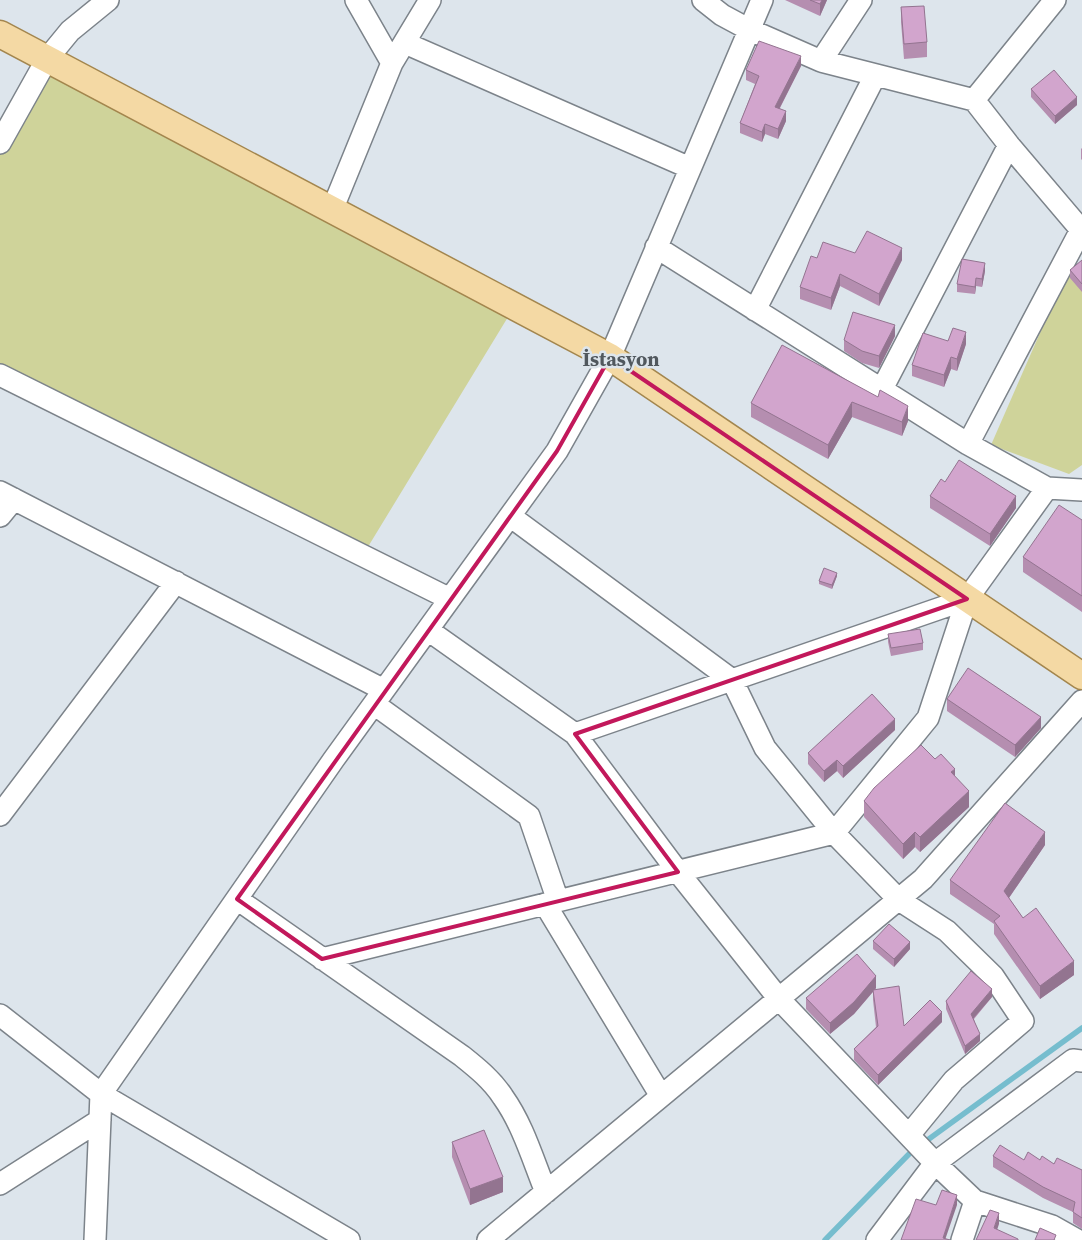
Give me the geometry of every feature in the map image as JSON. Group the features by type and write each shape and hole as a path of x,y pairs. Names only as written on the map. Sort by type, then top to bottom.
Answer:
{"main road":[{"path":"0,34 610,358 1082,676"}],"street":[{"path":"0,142 46,59 70,31 108,0"},
{"path":"356,0 392,63"},
{"path":"332,210 392,63 430,0"},
{"path":"703,0 722,15 748,29 821,61 974,100 1009,145 1082,229 968,444"},
{"path":"95,1240 102,1094 236,899 557,451 610,358 748,29 762,0"},
{"path":"821,61 861,0"},
{"path":"974,100 1055,0"},
{"path":"405,43 690,168"},
{"path":"754,310 876,76"},
{"path":"882,389 1009,145"},
{"path":"656,247 968,444 1047,488 1082,490"},
{"path":"0,375 450,599"},
{"path":"322,959 834,833 928,718 967,599 1047,488"},
{"path":"0,516 7,495 176,582 379,697 528,816 552,902 662,1096"},
{"path":"510,516 732,680 765,748 834,833 899,900 947,931 994,976 1023,1021 954,1080 910,1136"},
{"path":"0,815 176,582"},
{"path":"575,734 967,599"},
{"path":"428,630 575,734 678,872 780,998 931,1159 975,1201 1052,1226 1077,1240"},
{"path":"488,1240 923,880 1082,701"},
{"path":"236,899 462,1056 487,1077 503,1096 517,1121 546,1192"},
{"path":"0,1015 102,1094 349,1240"},
{"path":"877,1240 931,1159 1073,1060 1082,1061"},
{"path":"0,1184 100,1120"},
{"path":"962,1240 975,1201"}],"highlighted area":[{"path":"610,357 967,599 575,734 678,872 322,959 237,899 557,451"}],"green space":[{"path":"47,59 508,317 363,555 0,375 0,143"},
{"path":"1082,266 1082,465 1069,474 991,445 1064,278"}],"building":[{"path":"810,0 822,0 820,4"},
{"path":"924,6 927,42 904,44 901,7"},
{"path":"759,41 801,56 775,107 786,111 778,129 765,124 762,132 740,123 759,76 746,70"},
{"path":"1054,70 1077,97 1055,116 1031,89"},
{"path":"867,231 902,248 879,294 840,274 831,298 800,287 811,256 817,258 823,242 855,253"},
{"path":"962,259 985,263 982,279 976,278 975,287 957,284"},
{"path":"1082,260 1082,284 1070,270"},
{"path":"853,312 895,325 879,356 862,351 844,340"},
{"path":"953,328 966,332 957,359 951,357 944,375 912,365 923,333 948,341"},
{"path":"782,345 878,397 880,390 908,406 902,422 852,402 828,445 751,403"},
{"path":"959,460 1016,496 990,534 930,496 941,479 945,482"},
{"path":"1059,505 1082,520 1082,596 1023,557"},
{"path":"824,568 837,573 832,585 819,581"},
{"path":"920,629 923,643 891,648 888,634"},
{"path":"968,668 1041,717 1015,745 947,699"},
{"path":"872,694 895,719 843,766 837,760 824,771 808,753"},
{"path":"921,745 935,759 941,754 955,769 951,772 969,791 920,837 915,832 903,844 864,801 874,788"},
{"path":"1005,803 1045,832 1004,891 1023,918 1036,908 1074,961 1040,986 994,921 1000,916 950,880"},
{"path":"889,924 910,942 894,959 873,941"},
{"path":"857,954 876,976 854,1002 830,1023 806,998"},
{"path":"971,971 992,989 971,1014 980,1034 965,1046 946,1001"},
{"path":"899,986 904,1026 930,1000 942,1012 878,1075 854,1049 878,1026 873,990"},
{"path":"484,1130 503,1177 470,1189 452,1142"},
{"path":"1000,1145 1024,1160 1028,1152 1040,1160 1042,1156 1054,1164 1057,1158 1082,1170 1082,1218 1073,1212 1075,1202 1043,1187 993,1156"},
{"path":"942,1190 957,1195 943,1238 950,1240 901,1240 916,1199 936,1205"},
{"path":"990,1210 999,1213 994,1228 1018,1240 976,1240"},
{"path":"1040,1228 1056,1235 1054,1240 1035,1240"}],"waterway":[{"path":"825,1240 911,1152 1082,1028"}],"district":[{"name":"İstasyon","path":"621,359"}]}
